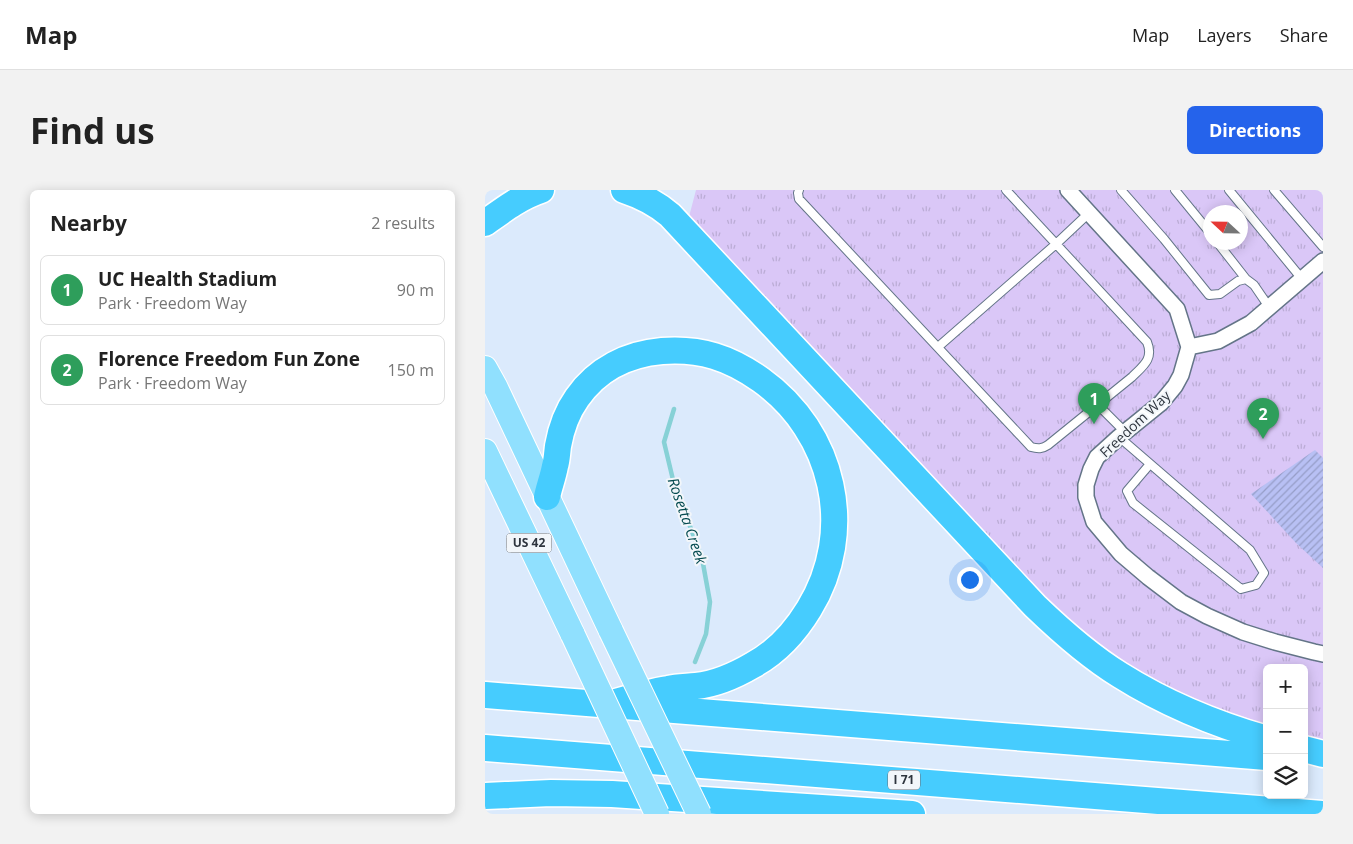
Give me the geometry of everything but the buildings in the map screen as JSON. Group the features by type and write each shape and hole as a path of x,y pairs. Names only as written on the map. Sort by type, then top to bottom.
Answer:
{"highway":[{"path":"485,222 513,203 541,190"},
{"path":"624,190 649,199 670,216 1035,606 1077,644 1119,675 1151,694 1233,729 1263,737"},
{"path":"547,497 556,464 561,430 567,415 583,389 593,378 608,367 629,358 652,352 677,350 701,353 724,359 744,368 789,404 807,427 821,453 828,473 834,506 835,526 832,550 825,576 815,600 790,635 767,656 728,678 697,686 669,688 606,705"},
{"path":"485,695 1263,757"},
{"name":"I 71","path":"485,748 1323,814"},
{"path":"1308,750 1323,754"},
{"path":"1308,760 1323,762"},
{"path":"485,796 551,793 612,794 912,814"}],"main road":[{"name":"US 42","path":"485,368 699,814"},
{"name":"US 42","path":"485,451 657,814"}],"street":[{"path":"1068,190 1177,309 1189,348 1218,341 1251,323 1323,260"},
{"name":"Freedom Way","path":"1189,348 1181,375 1175,386 1161,402 1097,457 1086,484 1086,497 1094,522 1121,554 1181,602 1243,632 1323,654"}],"lane":[{"path":"799,190 799,199 1031,446 1036,449 1049,445 1142,367 1148,358 1150,350 1147,342 1006,190"},
{"path":"1121,190 1209,295 1220,294 1238,281 1246,279"},
{"path":"1175,190 1203,224"},
{"path":"1229,190 1302,279"},
{"path":"1274,190 1323,247"},
{"path":"938,347 1089,213"},
{"path":"1223,250 1246,279 1254,285 1269,307"},
{"path":"1098,404 1122,434 1151,464 1250,550 1264,573 1256,585 1241,589 1133,503 1127,491 1151,464"}],"green space":[{"path":"696,190 1323,190 1323,754 1308,750 1308,664 1263,664 1263,737 1120,675 685,232"}],"waterway":[{"name":"Rosetta Creek","path":"674,409 664,442 674,484 702,558 710,602 706,634 695,662"}],"place":[{"name":"UC Health Stadium","path":"1094,424"},
{"name":"Florence Freedom Fun Zone","path":"1263,439"}]}
